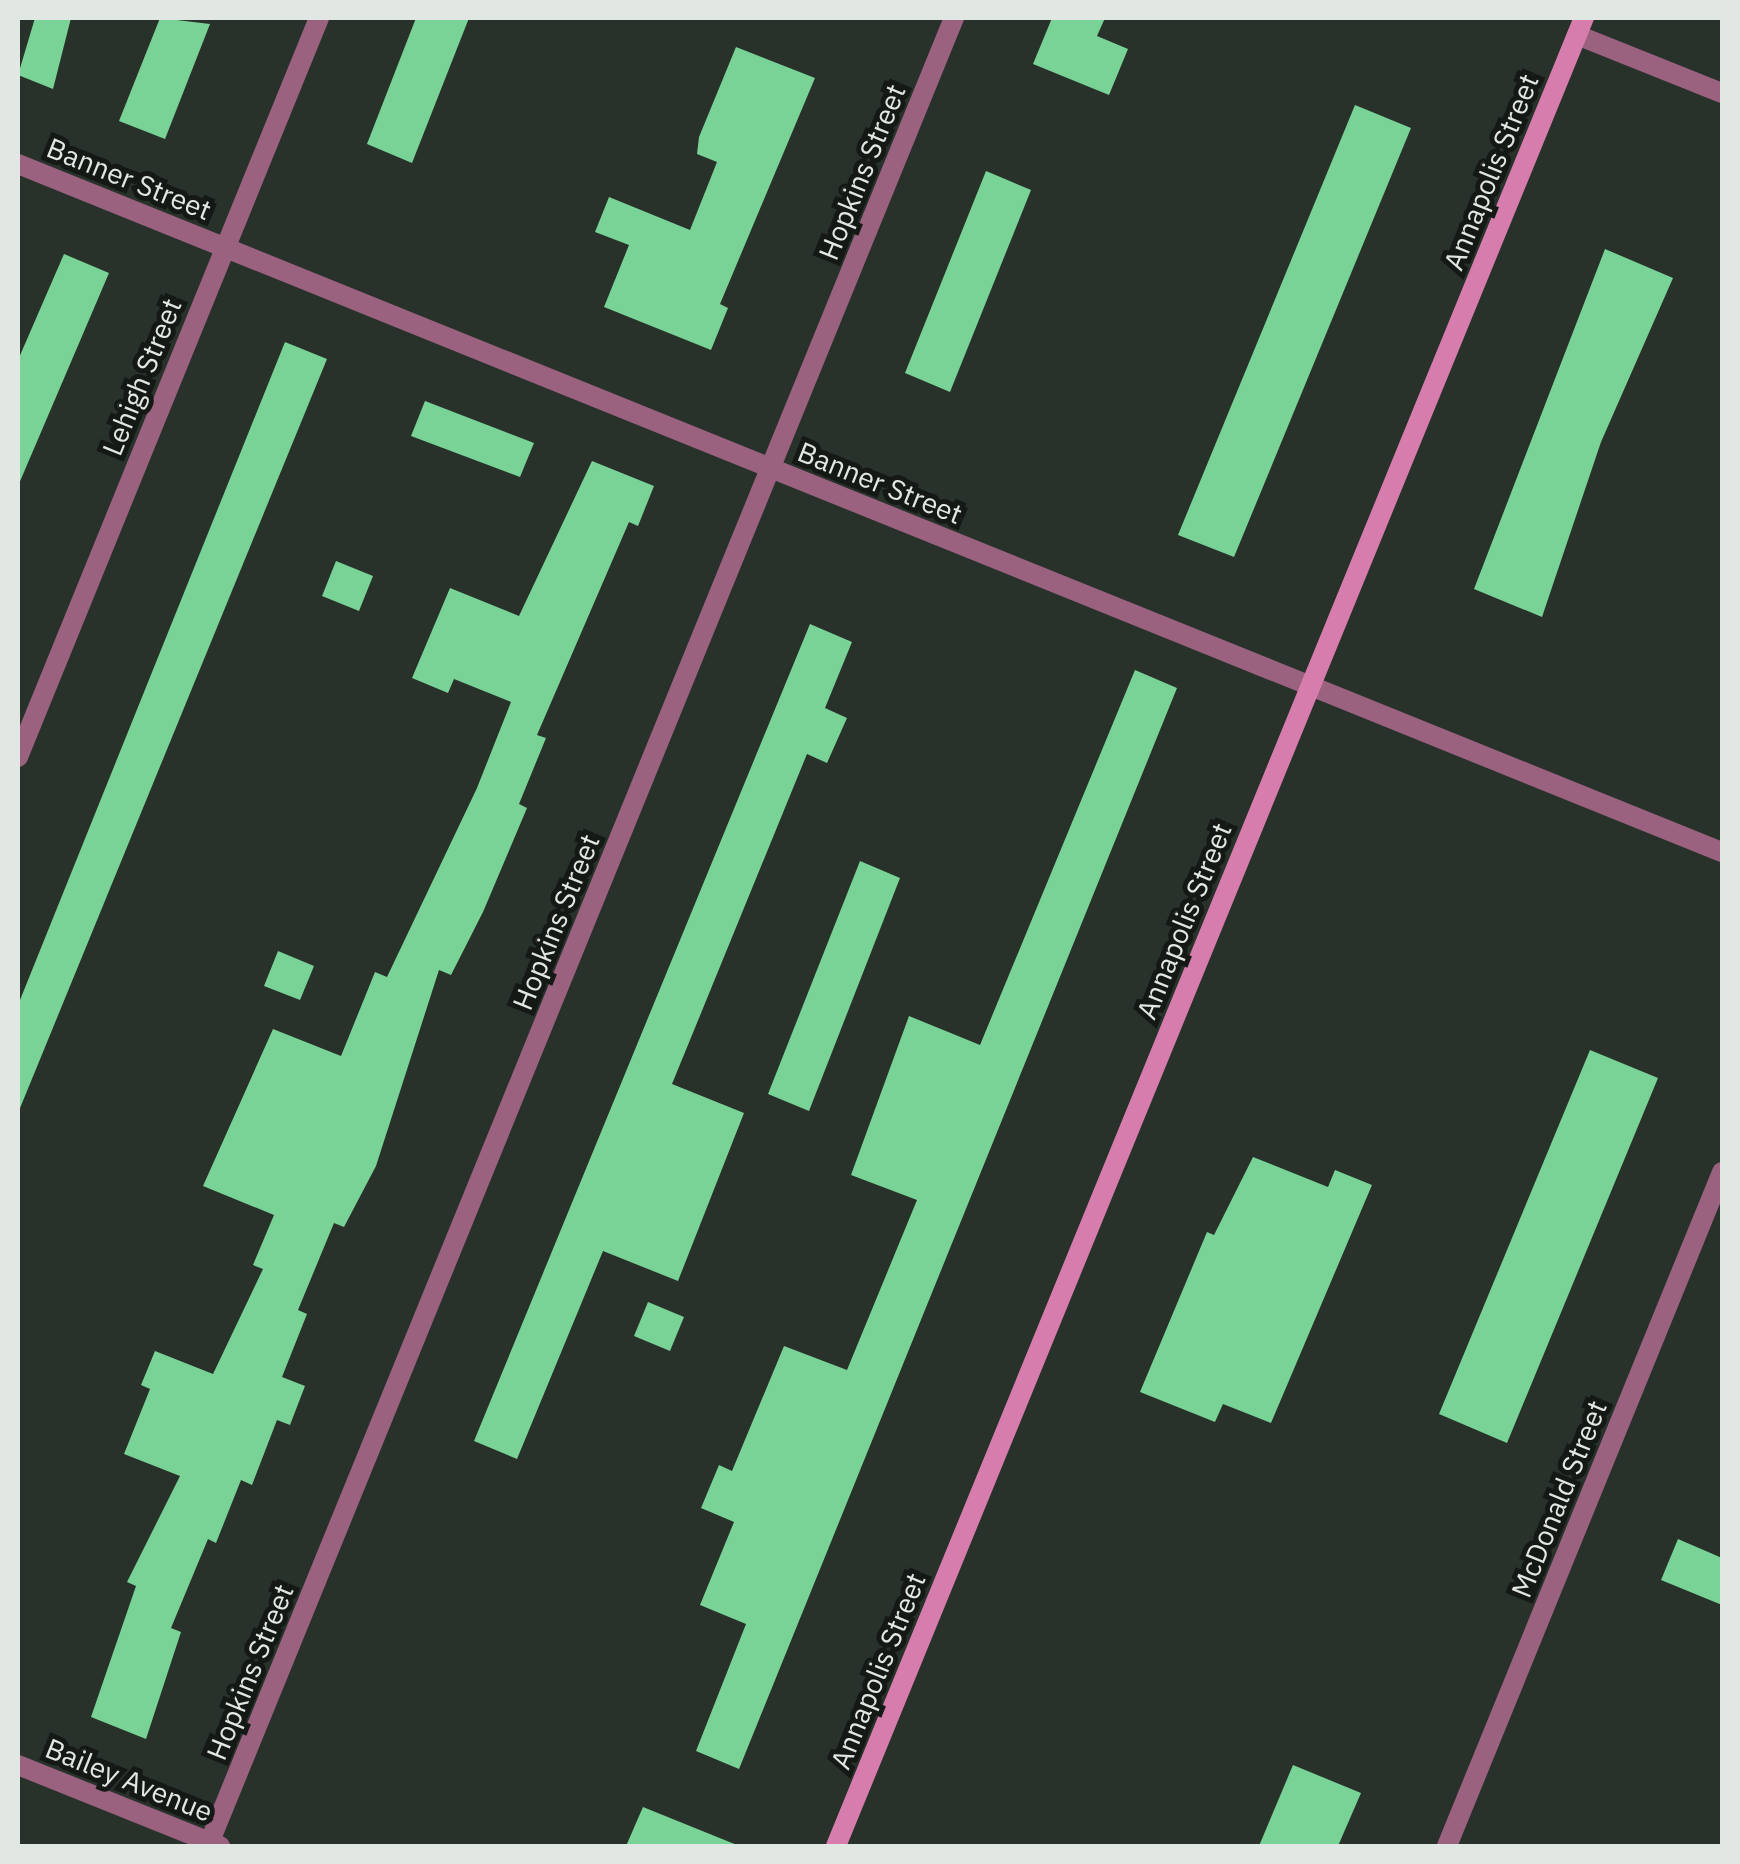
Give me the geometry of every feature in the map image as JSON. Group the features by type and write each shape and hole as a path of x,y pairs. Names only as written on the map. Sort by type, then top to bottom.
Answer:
{"street":[{"name":"Lehigh Street","path":"18,757 319,18"},
{"name":"Hopkins Street","path":"213,1845 954,18"},
{"path":"1581,26 1722,93"},
{"name":"Annapolis Street","path":"836,1846 1581,26"},
{"name":"Banner Street","path":"18,164 1722,852"},
{"name":"McDonald Street","path":"1447,1846 1722,1172"},
{"name":"Bailey Avenue","path":"18,1765 213,1845"}],"building":[{"path":"35,18 71,18 53,89 18,75"},
{"path":"160,18 210,24 165,139 119,121"},
{"path":"416,18 469,18 412,163 367,144"},
{"path":"1052,18 1105,18 1097,36 1128,49 1109,95 1033,64"},
{"path":"736,47 815,78 720,304 728,308 711,350 604,307 629,245 595,232 609,197 690,230 717,162 697,154 699,137"},
{"path":"1355,105 1411,128 1234,557 1178,535"},
{"path":"986,171 1031,190 950,392 905,373"},
{"path":"1605,249 1673,278 1601,442 1542,617 1474,589"},
{"path":"64,254 109,273 18,486 18,360"},
{"path":"285,342 327,359 18,1113 18,1005"},
{"path":"425,401 534,443 520,477 411,436"},
{"path":"592,461 654,486 638,526 629,522 537,735 546,738 519,804 527,808 483,912 451,975 439,970 376,1166 344,1227 334,1223 298,1310 307,1314 282,1377 305,1386 290,1425 277,1420 252,1485 241,1480 216,1543 208,1539 171,1628 181,1632 146,1739 91,1717 136,1586 127,1582 180,1476 124,1454 150,1389 141,1385 155,1351 213,1374 263,1269 253,1265 274,1215 203,1186 273,1029 341,1056 375,972 387,977 477,788 511,702 454,679 448,693 412,678 450,588 519,616"},
{"path":"336,561 373,576 359,611 322,596"},
{"path":"810,624 852,642 825,708 847,718 827,763 807,754 672,1084 744,1113 678,1281 603,1251 517,1459 474,1441"},
{"path":"1135,670 1177,688 739,1769 696,1751 746,1624 700,1605 734,1522 701,1508 719,1465 732,1471 784,1346 847,1370 917,1200 851,1175 909,1016 980,1045"},
{"path":"860,861 900,878 809,1111 768,1094"},
{"path":"278,951 314,966 300,1000 264,986"},
{"path":"1590,1050 1658,1078 1507,1443 1439,1414"},
{"path":"1253,1157 1328,1187 1335,1170 1372,1185 1271,1423 1223,1404 1215,1422 1140,1392 1207,1232 1214,1235"},
{"path":"648,1302 684,1317 670,1351 634,1336"},
{"path":"1678,1539 1722,1558 1722,1605 1661,1580"},
{"path":"1293,1765 1361,1793 1338,1846 1259,1846"},
{"path":"643,1807 737,1845 737,1846 626,1846"}]}
